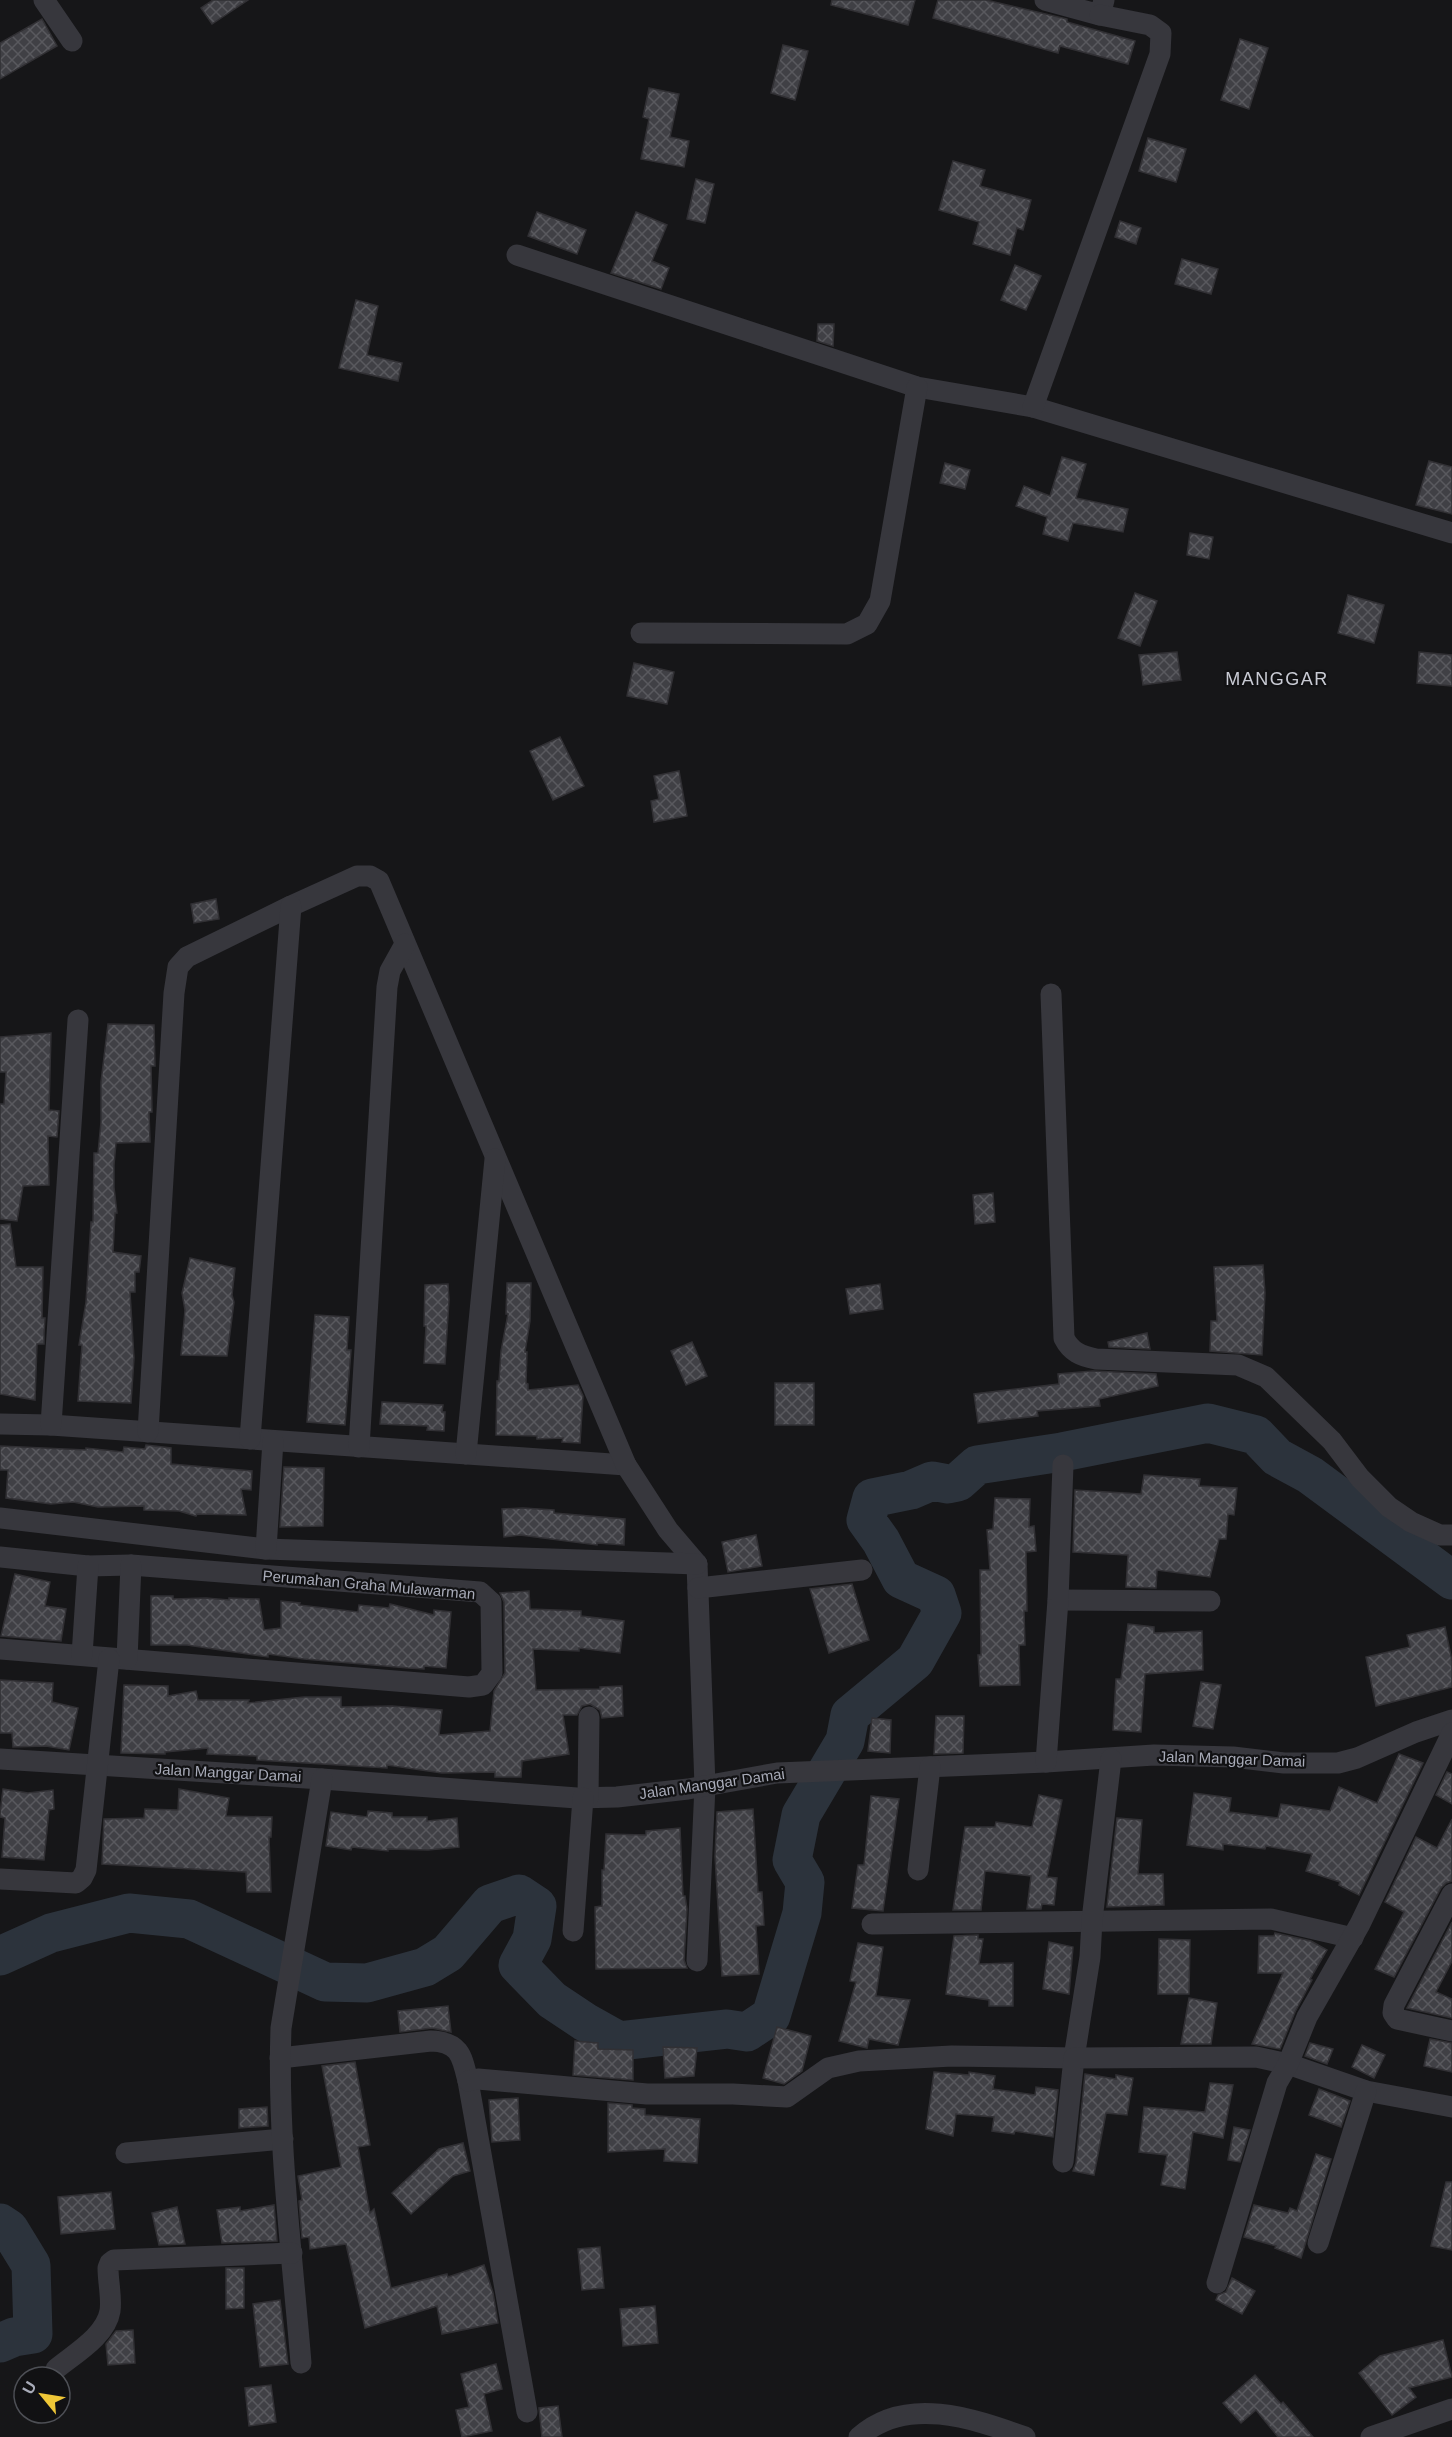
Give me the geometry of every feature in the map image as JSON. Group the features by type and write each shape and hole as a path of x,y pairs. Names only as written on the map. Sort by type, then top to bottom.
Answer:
{"street":[{"path":"44,0 72,41"},
{"path":"1033,407 1160,54 1161,33 1150,25 1102,7 1045,0"},
{"path":"517,255 917,387 1033,407 1452,533"},
{"path":"641,633 847,634 867,624 880,602 917,387"},
{"path":"148,1432 174,993 178,967 187,957 291,906 357,876 370,876 379,881 626,1465 669,1530 697,1564 705,1786 697,1961"},
{"path":"250,1439 291,906"},
{"path":"358,1447 387,987 390,971 405,944"},
{"path":"1051,994 1064,1338 1069,1348 1083,1356 1096,1359 1238,1365 1266,1377 1332,1441 1360,1478 1389,1507 1410,1522 1440,1535 1452,1535"},
{"path":"51,1425 78,1020"},
{"path":"466,1454 496,1155"},
{"path":"0,1424 51,1425 626,1465"},
{"path":"266,1549 273,1441"},
{"path":"1046,1762 1058,1600 1063,1465"},
{"path":"0,1518 266,1549 697,1564"},
{"name":"Perumahan Graha Mulawarman","path":"0,1557 88,1566 131,1565 480,1592 491,1602 492,1672 483,1685 469,1687 0,1649"},
{"path":"0,1879 76,1883 86,1870 96,1765 118,1659 131,1565"},
{"path":"82,1655 88,1566"},
{"path":"698,1588 862,1570"},
{"path":"1058,1600 1210,1600"},
{"path":"573,1931 585,1798 589,1718"},
{"name":"Jalan Manggar Damai","path":"0,1759 585,1798 617,1797 705,1786 777,1773 1111,1759 1154,1755 1192,1755 1284,1763 1338,1762 1357,1758 1416,1732 1452,1720"},
{"path":"1217,2283 1277,2083 1288,2064 1307,2017 1353,1938 1452,1733"},
{"path":"1063,2162 1074,2058 1090,1957 1092,1920 1111,1759"},
{"path":"918,1870 930,1767"},
{"path":"301,2363 283,2139 281,2028 321,1779"},
{"path":"1452,1894 1394,2005 1393,2013 1397,2019 1452,2031"},
{"path":"872,1924 1272,1919 1353,1938"},
{"path":"280,2058 441,2041 458,2050 468,2080 527,2412"},
{"path":"468,2080 647,2094 712,2093 787,2097 828,2068 860,2061 952,2056 1256,2057 1288,2064 1366,2091 1452,2107"},
{"path":"1318,2243 1366,2091"},
{"path":"126,2153 283,2139"},
{"path":"61,2365 103,2329 111,2309 108,2268 114,2259 292,2253"},
{"path":"1371,2437 1452,2409"},
{"path":"859,2437 872,2425 902,2414 939,2413 990,2425 1020,2436"}],"building":[{"path":"213,0 248,0 212,24 201,8"},
{"path":"832,0 915,0 908,25 831,5"},
{"path":"938,0 986,0 1067,19 1067,22 1135,41 1128,64 1060,46 1058,53 933,18"},
{"path":"42,19 57,46 0,79 0,43"},
{"path":"1240,39 1268,48 1249,109 1221,100"},
{"path":"783,45 808,51 795,100 771,93"},
{"path":"649,88 679,94 670,137 689,141 684,167 641,159 649,119 643,117"},
{"path":"1148,138 1186,149 1176,182 1139,171"},
{"path":"953,161 985,170 980,186 1031,200 1023,230 1017,228 1010,255 973,244 979,222 939,210"},
{"path":"696,179 714,184 705,223 687,219"},
{"path":"537,212 586,230 577,254 528,236"},
{"path":"636,212 667,225 652,261 669,268 661,289 611,273"},
{"path":"1120,221 1141,228 1136,244 1115,237"},
{"path":"1182,259 1218,269 1211,294 1175,284"},
{"path":"1015,265 1041,276 1026,310 1001,300"},
{"path":"356,300 378,306 367,355 402,363 398,381 339,368"},
{"path":"818,324 834,324 833,346 817,341"},
{"path":"1062,457 1086,464 1076,498 1128,509 1123,532 1073,523 1068,541 1043,534 1047,517 1016,506 1024,486 1050,496"},
{"path":"1429,461 1452,467 1452,514 1416,505"},
{"path":"945,463 970,470 965,489 940,483"},
{"path":"1190,533 1213,537 1209,559 1187,555"},
{"path":"1135,593 1157,601 1140,646 1118,638"},
{"path":"1348,595 1384,605 1374,643 1338,633"},
{"path":"1177,652 1181,680 1143,685 1139,655"},
{"path":"1419,652 1452,655 1452,686 1417,683"},
{"path":"634,663 674,672 667,704 627,696"},
{"path":"560,737 584,786 553,800 530,751"},
{"path":"679,771 687,816 654,822 651,801 659,799 654,776"},
{"path":"216,899 219,919 194,923 191,904"},
{"path":"108,1024 154,1025 155,1066 151,1066 150,1142 116,1143 114,1165 117,1213 115,1213 113,1252 141,1256 139,1272 135,1272 135,1292 130,1292 134,1358 131,1403 78,1401 82,1345 79,1345 86,1302 91,1222 93,1222 94,1153 98,1153 101,1082"},
{"path":"51,1033 49,1110 59,1111 57,1137 48,1136 49,1185 23,1186 17,1221 0,1219 0,1104 4,1104 6,1072 0,1072 0,1037"},
{"path":"993,1193 995,1222 975,1224 973,1195"},
{"path":"10,1224 16,1267 43,1267 44,1344 37,1344 35,1400 0,1394 0,1225"},
{"path":"190,1258 235,1268 232,1295 234,1302 227,1356 181,1355 185,1310 182,1293"},
{"path":"1263,1265 1265,1293 1262,1355 1210,1351 1211,1321 1217,1321 1214,1267"},
{"path":"507,1283 531,1283 530,1321 525,1352 527,1352 526,1383 528,1390 578,1385 583,1396 580,1443 562,1442 563,1438 537,1439 537,1436 496,1435 497,1381 499,1381 501,1351 508,1314 506,1314"},
{"path":"448,1284 445,1364 424,1363 425,1285"},
{"path":"880,1284 883,1309 850,1314 846,1289"},
{"path":"315,1315 349,1317 347,1350 351,1350 345,1425 307,1422"},
{"path":"1147,1333 1150,1349 1109,1347 1108,1342"},
{"path":"692,1342 707,1376 686,1385 671,1351"},
{"path":"1093,1371 1156,1374 1158,1386 1099,1399 1100,1406 1037,1411 1038,1416 978,1423 974,1394 1059,1384 1058,1374"},
{"path":"775,1383 814,1383 814,1425 775,1425"},
{"path":"382,1402 443,1405 444,1431 427,1430 428,1426 380,1424"},
{"path":"146,1445 171,1448 171,1464 252,1471 251,1490 241,1489 246,1515 197,1514 196,1516 179,1511 144,1510 144,1506 98,1507 73,1502 51,1504 6,1498 8,1470 0,1470 0,1446 86,1450 86,1448 123,1452 124,1447 145,1449"},
{"path":"284,1467 324,1468 323,1526 280,1527"},
{"path":"1144,1475 1200,1479 1199,1486 1237,1488 1234,1515 1228,1514 1226,1539 1219,1539 1210,1577 1157,1570 1156,1588 1126,1587 1128,1555 1073,1552 1075,1490 1141,1494"},
{"path":"995,1498 1030,1499 1029,1527 1034,1526 1036,1551 1026,1552 1027,1611 1024,1611 1025,1645 1019,1645 1020,1685 980,1686 978,1655 981,1655 980,1570 990,1570 987,1530 993,1529"},
{"path":"523,1508 625,1519 624,1545 597,1543 597,1545 520,1535 504,1537 502,1509"},
{"path":"756,1535 762,1566 728,1572 722,1542"},
{"path":"15,1574 50,1582 45,1606 66,1609 61,1641 1,1636"},
{"path":"852,1584 869,1640 829,1653 810,1589"},
{"path":"529,1591 530,1609 581,1611 581,1616 624,1621 620,1653 579,1648 579,1651 533,1649 536,1690 600,1689 600,1687 622,1686 623,1716 602,1718 600,1710 590,1704 582,1706 577,1715 563,1715 569,1754 522,1761 521,1777 495,1777 495,1772 442,1773 387,1765 387,1768 257,1760 257,1756 207,1754 208,1748 165,1752 165,1754 121,1753 124,1685 168,1686 168,1696 196,1691 198,1700 249,1700 248,1703 304,1697 341,1697 341,1707 392,1706 442,1710 439,1735 490,1731 494,1691 505,1673 504,1602 500,1593"},
{"path":"151,1596 173,1596 173,1599 259,1599 264,1630 281,1628 281,1601 358,1612 359,1605 389,1608 390,1604 434,1615 434,1610 451,1612 446,1668 424,1666 424,1669 408,1668 268,1654 268,1657 187,1645 151,1645"},
{"path":"1128,1624 1154,1627 1154,1633 1202,1631 1203,1670 1145,1674 1141,1732 1113,1730 1116,1679 1121,1679"},
{"path":"1445,1627 1452,1661 1452,1687 1376,1706 1366,1657 1410,1647 1407,1635"},
{"path":"0,1680 53,1683 52,1702 78,1708 69,1750 46,1746 13,1747 12,1733 0,1733"},
{"path":"1201,1682 1221,1685 1213,1729 1193,1726"},
{"path":"936,1716 964,1716 963,1753 934,1754"},
{"path":"872,1718 891,1720 890,1753 868,1751"},
{"path":"1399,1754 1423,1763 1359,1895 1339,1885 1340,1882 1306,1871 1312,1854 1266,1846 1265,1849 1223,1844 1223,1850 1187,1845 1194,1793 1231,1798 1229,1812 1278,1818 1281,1804 1330,1811 1339,1787 1377,1803"},
{"path":"1447,1772 1452,1774 1452,1804 1436,1795"},
{"path":"3,1789 28,1793 53,1790 54,1809 49,1810 44,1860 2,1857 5,1818 0,1817 0,1814"},
{"path":"179,1789 229,1798 226,1816 272,1817 271,1837 269,1837 271,1892 247,1892 246,1872 102,1864 104,1819 144,1818 145,1809 178,1810"},
{"path":"1039,1795 1062,1800 1047,1877 1057,1878 1054,1905 1042,1904 1041,1909 1027,1909 1031,1876 985,1871 981,1910 953,1910 965,1827 995,1827 996,1822 1032,1827"},
{"path":"871,1796 899,1799 883,1911 852,1908 858,1865 864,1865"},
{"path":"753,1809 758,1892 762,1892 764,1925 756,1926 759,1974 722,1976 715,1856 717,1812"},
{"path":"368,1811 392,1813 392,1817 427,1817 427,1821 457,1818 459,1847 428,1850 388,1849 388,1851 352,1847 351,1850 326,1846 331,1812 367,1817"},
{"path":"1117,1818 1142,1820 1138,1874 1163,1874 1164,1905 1107,1907"},
{"path":"1452,1819 1452,1881 1441,1888 1394,1977 1375,1969 1404,1912 1385,1902 1416,1837 1437,1848"},
{"path":"680,1828 683,1896 685,1896 687,1909 684,1960 687,1968 596,1969 595,1907 602,1906 602,1870 604,1870 606,1834 646,1835 646,1831"},
{"path":"1452,1922 1452,1961 1436,1992 1452,1999 1452,2018 1407,2008"},
{"path":"1275,1933 1311,1941 1327,1950 1310,1979 1312,1980 1295,2012 1280,2049 1252,2044 1283,1973 1258,1973 1259,1936 1274,1936"},
{"path":"978,1935 978,1939 983,1939 979,1964 1013,1963 1013,2006 989,2006 989,2000 946,1994 954,1936"},
{"path":"1159,1939 1190,1940 1189,1994 1158,1994"},
{"path":"1049,1942 1073,1947 1069,1994 1043,1989"},
{"path":"858,1943 883,1947 876,1996 910,2000 898,2045 869,2039 867,2048 839,2041 856,1982 850,1981"},
{"path":"1189,1998 1217,2003 1211,2044 1181,2044"},
{"path":"448,2006 451,2032 432,2028 400,2032 398,2011"},
{"path":"777,2027 811,2036 802,2071 784,2084 763,2078"},
{"path":"1430,2039 1452,2043 1452,2072 1424,2066"},
{"path":"575,2041 598,2043 598,2049 633,2050 633,2080 573,2075"},
{"path":"1310,2043 1333,2049 1327,2064 1305,2056"},
{"path":"1362,2045 1385,2055 1374,2078 1352,2067"},
{"path":"663,2047 697,2048 694,2076 665,2078"},
{"path":"355,2062 370,2145 358,2147 370,2213 374,2209 391,2288 447,2274 448,2277 484,2265 493,2293 498,2323 442,2334 437,2306 365,2328 346,2244 310,2249 309,2237 302,2238 299,2201 302,2200 298,2176 341,2167 322,2066"},
{"path":"934,2072 969,2075 969,2072 995,2076 993,2089 1035,2095 1036,2087 1058,2090 1053,2137 1015,2131 1014,2134 992,2131 994,2117 956,2114 953,2136 926,2129"},
{"path":"1085,2074 1116,2079 1116,2075 1133,2078 1127,2115 1106,2113 1094,2175 1073,2171 1076,2163"},
{"path":"1210,2083 1233,2085 1223,2138 1193,2132 1185,2189 1161,2185 1167,2155 1139,2152 1144,2107 1205,2112"},
{"path":"1319,2089 1350,2101 1341,2127 1309,2115"},
{"path":"518,2098 520,2140 492,2142 489,2100"},
{"path":"608,2103 632,2105 632,2108 645,2109 645,2115 700,2119 697,2163 664,2161 665,2149 608,2152"},
{"path":"267,2107 268,2126 239,2128 239,2109"},
{"path":"1234,2127 1250,2130 1240,2162 1228,2160"},
{"path":"463,2143 470,2171 453,2176 411,2214 392,2193 439,2149"},
{"path":"1316,2154 1331,2159 1301,2258 1275,2248 1276,2246 1244,2237 1254,2205 1288,2213 1290,2208 1297,2211"},
{"path":"1446,2182 1452,2182 1452,2250 1431,2246"},
{"path":"111,2192 115,2229 61,2234 58,2197"},
{"path":"274,2205 277,2241 222,2243 217,2210 240,2207 240,2211"},
{"path":"177,2207 185,2244 159,2245 152,2213"},
{"path":"600,2247 604,2288 582,2290 578,2249"},
{"path":"226,2268 244,2268 244,2308 226,2309"},
{"path":"1232,2278 1255,2291 1242,2314 1216,2300 1218,2295 1226,2292"},
{"path":"280,2300 288,2364 260,2367 253,2304"},
{"path":"655,2306 658,2343 623,2346 620,2309"},
{"path":"133,2330 135,2363 108,2365 106,2344 116,2331"},
{"path":"1443,2340 1452,2377 1409,2388 1416,2397 1392,2415 1359,2373 1380,2356"},
{"path":"496,2364 502,2389 484,2394 492,2431 462,2437 456,2410 469,2407 461,2374"},
{"path":"1255,2375 1281,2404 1283,2402 1313,2437 1278,2437 1256,2410 1241,2423 1223,2403"},
{"path":"271,2385 276,2422 249,2426 245,2388"},
{"path":"558,2406 562,2437 542,2437 539,2408"}],"waterway":[{"path":"0,1956 51,1933 129,1913 189,1919 325,1982 367,1983 425,1967 448,1953 490,1904 519,1894 537,1906 532,1939 518,1965 552,2000 585,2022 619,2041 727,2029 747,2032 771,2016 802,1913 805,1882 792,1860 801,1815 845,1741 850,1715 915,1661 942,1613 936,1595 901,1579 881,1541 866,1520 872,1498 911,1490 932,1481 948,1484 958,1482 977,1465 1062,1452 1208,1423 1256,1435 1277,1457 1310,1475 1452,1580"},
{"path":"0,2223 9,2229 31,2265 33,2334 14,2337 0,2343"}],"district":[{"name":"MANGGAR","path":"1277,679"}]}
